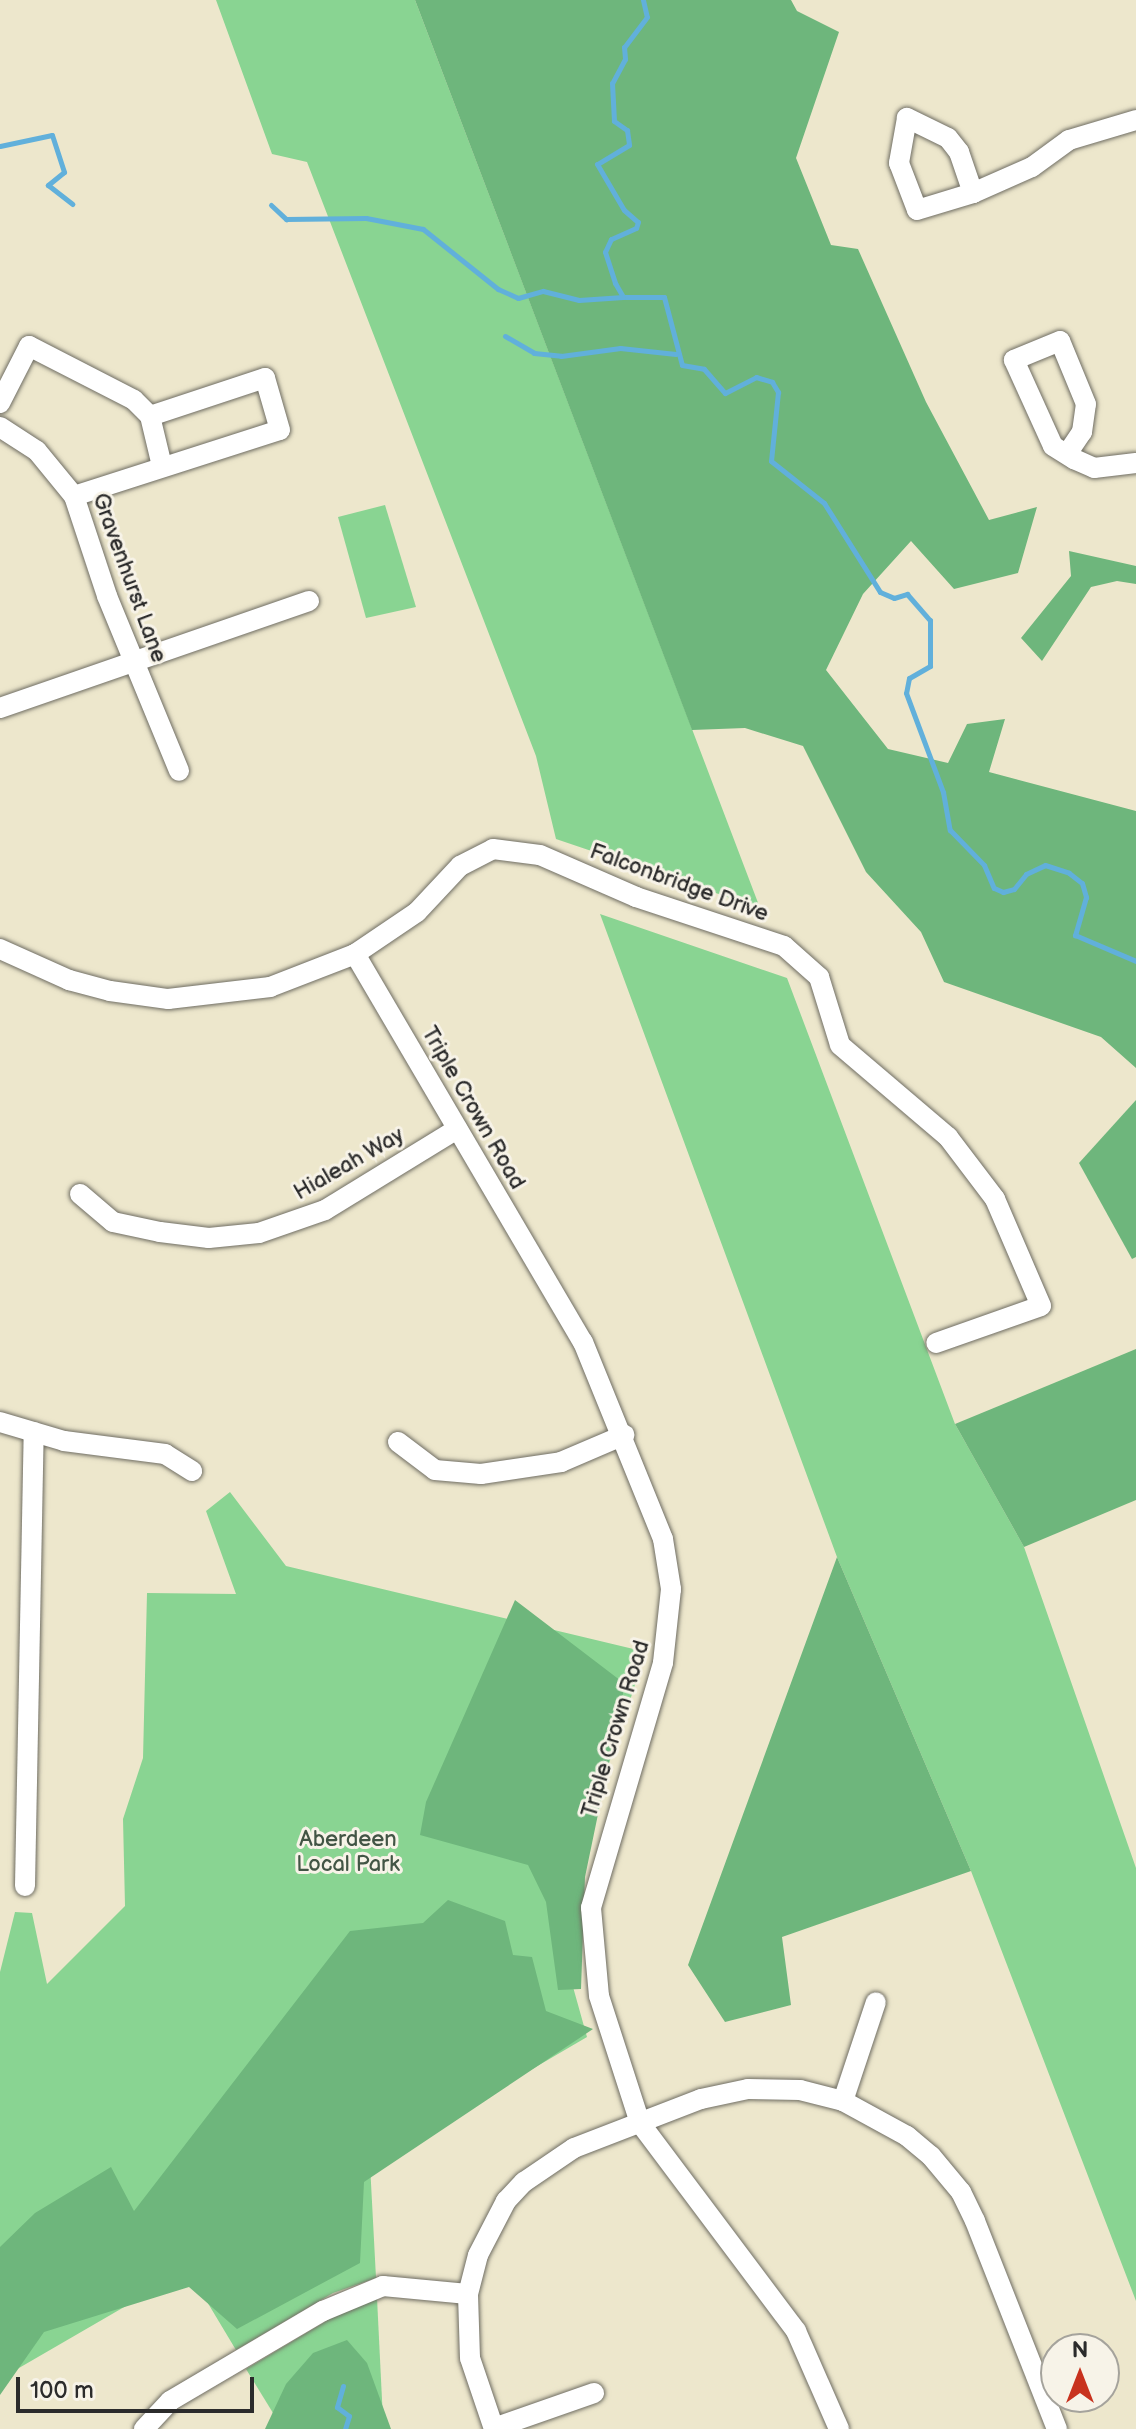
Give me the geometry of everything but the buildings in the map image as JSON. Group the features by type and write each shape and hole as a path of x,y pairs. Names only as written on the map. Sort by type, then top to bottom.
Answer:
{"street":[{"path":"973,193 948,138 907,118 899,163 917,210 973,193 1032,167 1069,140 1136,120"},
{"path":"1067,454 1082,432 1086,404 1060,341 1014,360 1053,446 1067,454 1094,468 1136,463"},
{"path":"0,403 29,346 134,400 150,416 162,466"},
{"path":"74,496 280,430 265,378 150,416"},
{"name":"Gravenhurst Lane","path":"0,427 37,451 74,496 132,659 179,771"},
{"path":"0,708 132,659 309,601"},
{"name":"Falconbridge Drive","path":"0,949 69,980 168,999 270,987 355,954 417,912 460,866 493,849 540,855 636,897 784,946 819,977 840,1045 948,1137 995,1199 1041,1306 936,1343"},
{"name":"Triple Crown Road","path":"355,954 583,1342 624,1435 663,1539 671,1589 668,1638 591,1908 599,1996 640,2123 796,2331 839,2429"},
{"name":"Hialeah Way","path":"80,1194 113,1222 209,1238 259,1233 325,1210 457,1129"},
{"path":"0,1422 34,1432 140,1447 165,1454 192,1471"},
{"path":"25,1886 34,1432"},
{"path":"398,1442 435,1470 481,1474 561,1462 624,1435"},
{"path":"843,2101 876,2002"},
{"path":"594,2393 494,2429 470,2358 468,2294 491,2227 524,2182 574,2148 701,2099 748,2089 800,2090 843,2101 907,2136 961,2192 1057,2429"},
{"path":"144,2429 170,2401 335,2306 383,2286 468,2294"}],"green space":[{"path":"216,0 415,0 760,908 556,839 536,756 307,162 272,154"},
{"path":"415,0 791,0 797,11 839,32 796,158 831,245 858,249 926,402 989,520 1037,507 1018,573 954,589 911,541 863,594 826,670 888,749 948,763 967,724 1005,719 989,772 1136,811 1136,1068 1101,1037 944,982 921,932 866,872 803,746 745,728 692,730"},
{"path":"385,505 416,607 366,618 338,517"},
{"path":"1069,551 1136,566 1136,584 1117,581 1091,587 1042,661 1021,638 1071,576"},
{"path":"600,914 787,978 955,1424 1024,1547 1136,1868 1136,2301 971,1871 837,1557"},
{"path":"1136,1100 1136,1257 1132,1259 1079,1163"},
{"path":"1136,1349 1136,1500 1024,1547 955,1424"},
{"name":"Aberdeen Local Park","path":"230,1492 286,1566 646,1652 576,1863 568,1969 587,2037 370,2164 376,2278 333,2293 236,2350 188,2270 0,2379 0,1972 15,1912 32,1913 47,1984 125,1906 123,1819 143,1758 147,1593 236,1594 206,1511"},
{"path":"837,1557 971,1871 782,1937 791,2005 725,2022 688,1965"},
{"path":"515,1600 625,1684 585,1877 581,1989 558,1990 546,1902 528,1865 420,1835 426,1802"},
{"path":"448,1900 505,1921 513,1955 532,1957 546,2011 593,2029 364,2182 360,2263 237,2329 189,2287 44,2332 0,2395 0,2247 35,2213 111,2167 134,2211 350,1931 423,1923"},
{"path":"377,2298 383,2420 273,2413 246,2369 348,2308"},
{"path":"347,2340 367,2363 391,2429 265,2429 286,2384 313,2353"}],"waterway":[{"path":"643,0 647,17 624,47 625,59 612,83 614,121 627,130 629,145 597,164 624,210 638,222 636,228 611,239 605,252 615,283 623,297 664,297 682,365 704,369 725,393 756,377 772,382 778,392 771,461 824,503 880,592 894,598 907,594 930,620 930,666 909,678 906,693 943,792 950,830 984,865 994,888 1003,892 1014,889 1026,874 1045,865 1069,873 1082,883 1086,897 1075,935 1136,961"},
{"path":"0,146 52,135 64,172 48,185 72,204"},
{"path":"271,205 286,219 366,218 423,229 498,289 518,298 543,291 579,300 623,297"},
{"path":"505,336 534,353 561,356 620,348 676,354"},
{"path":"343,2386 337,2407 349,2416 345,2429"}]}
